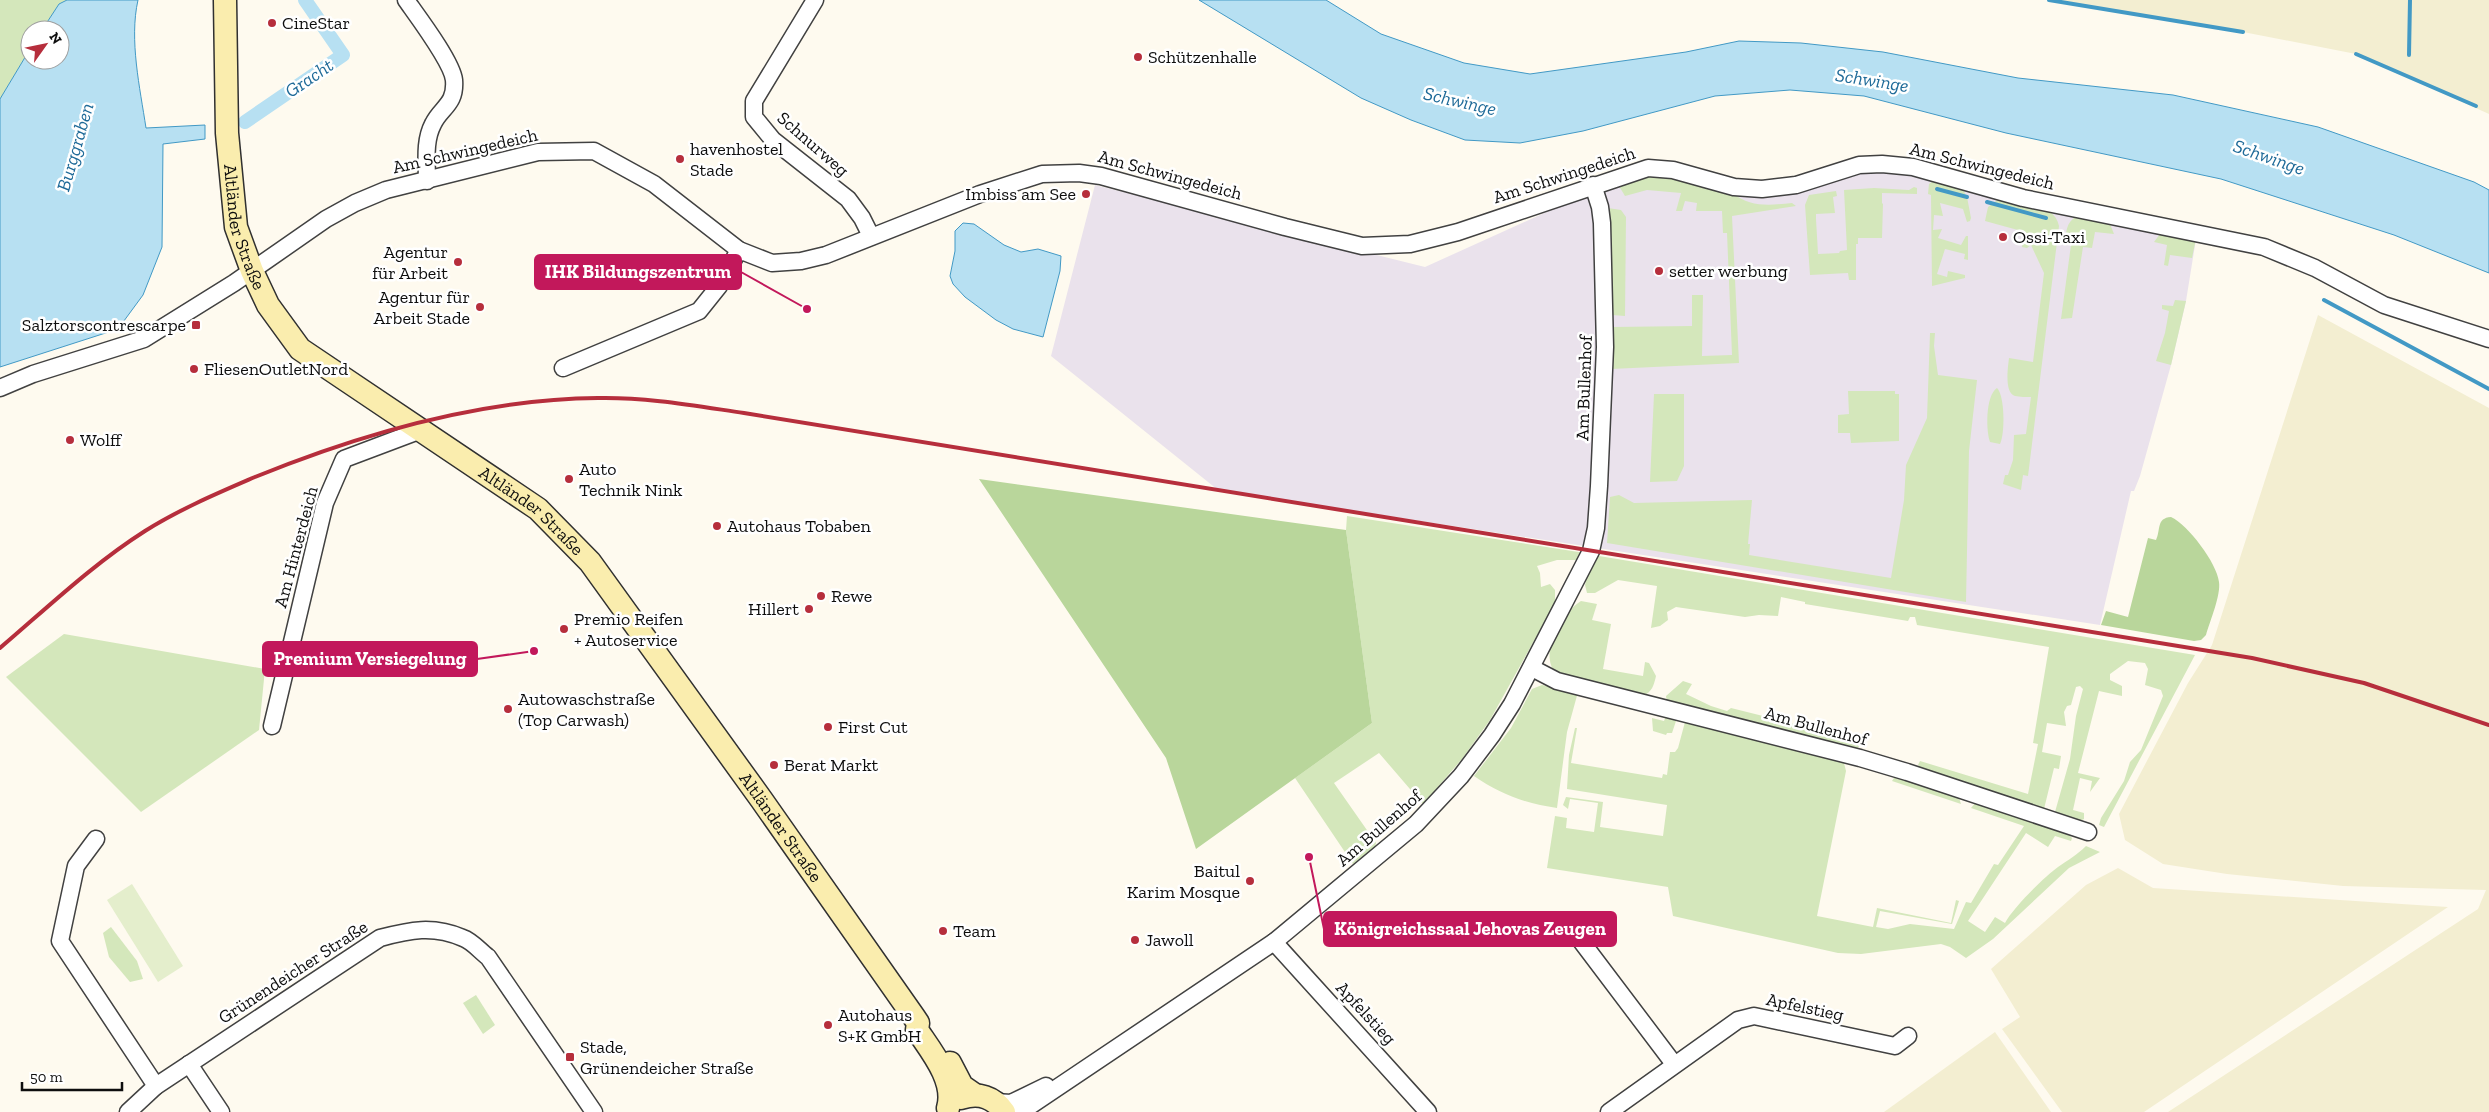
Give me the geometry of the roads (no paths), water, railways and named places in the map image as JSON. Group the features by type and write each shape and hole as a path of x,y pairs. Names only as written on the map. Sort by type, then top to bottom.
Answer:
{"main road":[{"name":"Altländer Straße","path":"225,2 228,142 236,227 252,271 268,305 300,349 538,509 590,562 761,799 918,1023 917,1030 937,1062 948,1086 950,1097 947,1110"},
{"name":"Altländer Straße","path":"918,1023 925,1024 962,1086 991,1103"},
{"path":"947,1110 959,1099 991,1103"}],"street":[{"path":"406,0 447,63 454,79 453,93 448,106 433,122 426,142 428,181"},
{"name":"Schnurweg","path":"815,0 754,101 754,117 774,140 848,199 862,218 870,236"},
{"name":"Am Schwingedeich","path":"252,271 326,219 355,203 386,190 538,152 594,151 654,184 738,250 772,263 801,262 826,256 870,236 980,194 1042,174 1079,173 1101,176 1284,227 1362,246 1410,244 1458,232 1628,173 1651,168 1673,170 1734,187 1773,189 1796,185 1854,166 1882,164 1907,166 2023,198 2264,247 2315,268 2384,305 2489,339"},
{"name":"Am Bullenhof","path":"991,1103 1003,1104 1016,1101 1090,1064 1274,942 1436,806 1492,735 1532,668 1591,551 1596,528 1605,390 1606,311 1602,216 1593,186"},
{"path":"563,368 699,310 719,286 738,250"},
{"path":"0,388 33,374 144,339 252,271"},
{"name":"Am Hinterdeich","path":"272,726 325,503 344,459 421,430"},
{"name":"Am Bullenhof","path":"1532,668 1557,681 1898,769 2088,832"},
{"path":"96,838 76,866 60,941 156,1086"},
{"path":"1545,927 1575,933 1674,1064"},
{"name":"Grünendeicher Straße","path":"128,1112 156,1086 380,938 416,929 437,931 464,938 488,957 594,1112"},
{"name":"Apfelstieg","path":"1274,942 1428,1112"},
{"name":"Apfelstieg","path":"1609,1112 1738,1020 1754,1016 1895,1046 1908,1036"},
{"path":"189,1064 221,1112"},
{"name":"Am Bullenhof","path":"1021,1112 1074,1078 1090,1064"}],"water":[{"name":"Burggraben","path":"67,0 138,0 135,48 146,128 205,125 205,139 163,144 162,247 143,295 118,329 0,367 0,99 20,66 20,70 70,70 70,20 49,20 59,4"},
{"name":"Schwinge","path":"1199,0 1326,0 1381,34 1464,63 1530,74 1686,52 1739,41 1801,43 1883,52 2018,78 2173,95 2318,127 2474,182 2489,190 2489,273 2394,235 2221,179 2006,133 1864,96 1790,90 1715,96 1583,131 1520,143 1465,140 1411,120 1361,98"},
{"path":"963,223 974,224 1004,245 1021,252 1038,249 1061,256 1060,271 1043,337 1013,329 996,320 965,297 953,284 950,276 955,251 955,231"}],"waterway":[{"name":"Gracht","path":"245,122 343,55 305,0"},
{"path":"2049,0 2243,32"},
{"path":"2409,55 2410,0"},
{"path":"2356,54 2476,106"},
{"path":"1937,189 1967,197"},
{"path":"1987,202 2046,218"},
{"path":"2324,300 2489,389"}],"railway":[{"path":"0,648 71,587 145,531 199,502 255,477 338,446 423,421 510,405 554,400 616,398 744,413 2252,658 2364,683 2489,725"}],"place":[{"name":"CineStar","path":"272,23"},
{"name":"Schützenhalle","path":"1138,57"},
{"name":"havenhostel Stade","path":"680,159"},
{"name":"Imbiss am See","path":"1086,194"},
{"name":"Ossi-Taxi","path":"2003,237"},
{"name":"Agentur für Arbeit","path":"458,262"},
{"name":"setter werbung","path":"1659,271"},
{"name":"Agentur für Arbeit Stade","path":"480,307"},
{"name":"IHK Bildungszentrum","path":"807,309"},
{"name":"Salztorscontrescarpe","path":"196,325"},
{"name":"FliesenOutletNord","path":"194,369"},
{"name":"Wolff","path":"70,440"},
{"name":"Auto Technik Nink","path":"569,479"},
{"name":"Autohaus Tobaben","path":"717,526"},
{"name":"Rewe","path":"821,596"},
{"name":"Hillert","path":"809,609"},
{"name":"Premio Reifen + Autoservice","path":"564,629"},
{"name":"Premium Versiegelung","path":"534,651"},
{"name":"Autowaschstraße (Top Carwash)","path":"508,709"},
{"name":"First Cut","path":"828,727"},
{"name":"Berat Markt","path":"774,765"},
{"name":"Königreichssaal Jehovas Zeugen","path":"1309,857"},
{"name":"Baitul Karim Mosque","path":"1250,881"},
{"name":"Team","path":"943,931"},
{"name":"Jawoll","path":"1135,940"},
{"name":"Autohaus S+K GmbH","path":"828,1025"},
{"name":"Stade, Grünendeicher Straße","path":"570,1057"}]}
